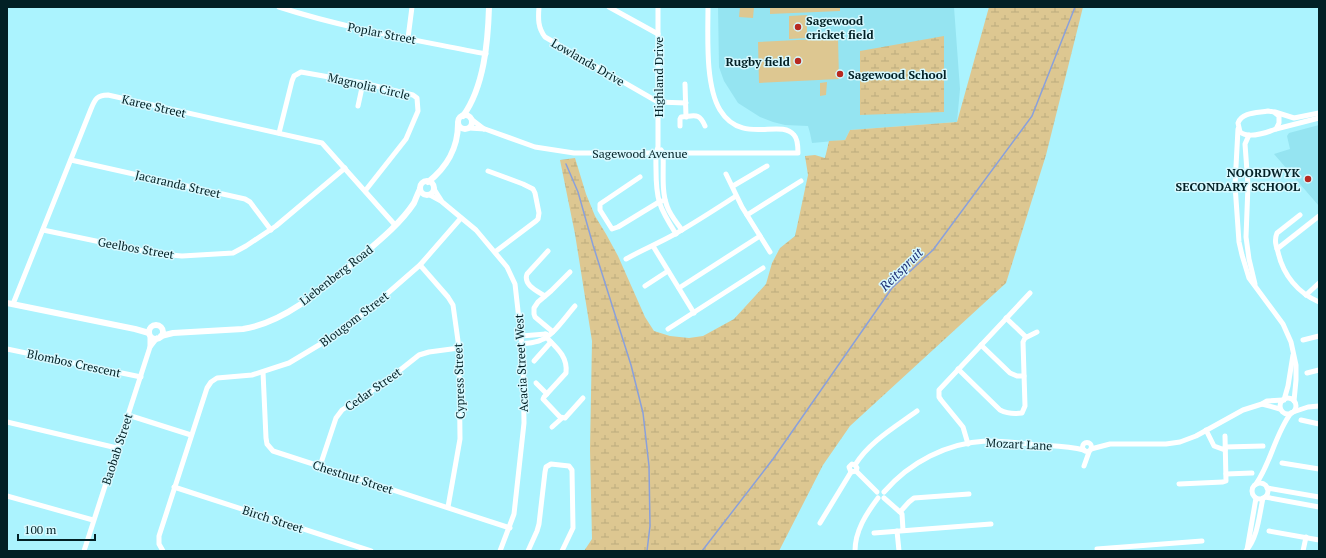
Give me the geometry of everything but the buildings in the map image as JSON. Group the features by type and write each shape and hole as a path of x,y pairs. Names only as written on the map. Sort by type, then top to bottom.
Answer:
{"street":[{"name":"Poplar Street","path":"279,7 355,29 486,54"},
{"path":"408,38 412,7"},
{"path":"437,174 434,188 429,195 422,193 420,189 422,184 428,182 437,174 453,152 457,140 459,118 463,116 471,103 486,54 489,7"},
{"name":"Lowlands Drive","path":"539,7 539,26 545,37 658,102"},
{"path":"609,7 658,34"},
{"name":"Highland Drive","path":"658,7 656,188 658,202"},
{"name":"Sagewood Avenue","path":"468,128 485,129 535,147 553,151 584,154 657,150 663,152 798,153 796,138 789,130 741,128 733,124 719,110 714,94 709,67 708,7"},
{"name":"Magnolia Circle","path":"279,133 292,81 297,73 305,71 413,95 417,98 419,105 418,111 406,139 365,191"},
{"path":"358,106 363,83"},
{"path":"685,84 686,117"},
{"name":"Karee Street","path":"10,303 43,230 91,108 96,99 101,96 108,95 186,114 322,143 395,225"},
{"path":"658,102 686,103"},
{"path":"457,140 472,123 471,103"},
{"path":"1246,551 1256,498 1252,491 1264,473 1283,425 1296,408 1294,402 1297,377 1296,362 1291,342 1283,324 1249,278 1245,268 1239,242 1235,185 1238,123 1243,116 1268,111 1294,118 1319,113"},
{"path":"1274,112 1279,116 1278,127 1276,129"},
{"path":"463,116 471,118"},
{"path":"680,126 680,118 686,117 700,117 705,126"},
{"name":"Sagewood Avenue","path":"471,118 485,129"},
{"path":"1238,129 1242,134 1249,135 1319,118"},
{"path":"458,124 461,128 468,128"},
{"path":"1249,135 1246,144 1248,185 1246,237 1255,285"},
{"path":"663,152 665,200 670,212 682,230"},
{"name":"Jacaranda Street","path":"71,160 246,199 250,202 271,230"},
{"path":"733,186 767,166"},
{"name":"Geelbos Street","path":"43,230 149,253 182,256 235,252 271,230 344,168"},
{"path":"488,171 531,187 535,193 539,213 536,221 496,252"},
{"path":"726,174 733,186 736,196 770,252"},
{"path":"640,177 600,204 600,210 611,228 614,229 618,227 658,202 665,200"},
{"path":"747,215 802,181"},
{"path":"428,182 432,183 434,188"},
{"name":"Acacia Street West","path":"434,188 441,201"},
{"name":"Liebenberg Road","path":"159,337 174,333 243,329 254,327 276,318 320,290 367,251 395,225 414,202 420,189"},
{"name":"Acacia Street West","path":"429,195 441,201 476,230 496,252 514,280 522,344 524,422 516,506 510,528 500,551"},
{"name":"Liebenberg Road","path":"414,202 429,195"},
{"path":"626,259 676,234 736,196"},
{"path":"658,202 663,214 676,234"},
{"path":"1300,215 1277,233 1275,240 1284,271 1298,288 1306,295 1319,302"},
{"path":"1277,249 1319,216"},
{"name":"Blougom Street","path":"163,551 159,544 159,536 191,435 208,387 213,379 252,375 263,372 297,359 340,333 382,299 420,265 461,218"},
{"path":"679,288 760,236"},
{"path":"653,246 694,313"},
{"path":"545,296 528,284 526,277 527,274 548,252"},
{"name":"Cypress Street","path":"420,265 453,305 459,348 460,439 448,507"},
{"path":"668,329 763,268"},
{"path":"645,286 668,271"},
{"path":"562,418 545,402 544,397 566,374 567,370 563,355 551,342 548,334 534,314 534,308 570,272"},
{"path":"1306,295 1319,283"},
{"path":"968,444 963,427 941,400 938,394 941,388 958,369 1030,293"},
{"path":"10,303 136,329 150,335 153,338 159,337 162,329 158,325 136,329"},
{"path":"522,344 542,340 575,306"},
{"path":"1006,318 1026,337"},
{"path":"150,335 149,329 152,326"},
{"name":"Liebenberg Road","path":"162,329 174,333"},
{"path":"958,369 1000,410 1018,414 1022,413 1025,406 1023,342 1026,337 1036,332"},
{"path":"521,336 548,334"},
{"name":"Baobab Street","path":"84,551 141,377 150,347 150,335"},
{"path":"529,336 530,343"},
{"path":"1303,340 1319,336"},
{"name":"Baobab Street","path":"150,347 159,337"},
{"path":"534,361 551,342"},
{"path":"981,345 1010,373 1017,376 1024,376"},
{"name":"Cedar Street","path":"320,466 336,418 342,410 385,382 419,355 429,352 459,348"},
{"name":"Blombos Crescent","path":"7,349 141,377"},
{"path":"1283,425 1281,404 1284,400 1288,386 1293,352"},
{"path":"1307,373 1319,370"},
{"name":"Chestnut Street","path":"263,372 265,432 267,444 271,449 276,452 510,528"},
{"path":"536,383 547,394"},
{"path":"552,427 562,418 565,418 583,398"},
{"path":"1085,463 1088,445 1099,448 1110,444 1176,442 1192,438 1241,411 1272,400 1289,399 1308,407"},
{"path":"1262,404 1281,410 1286,414 1308,407 1319,406"},
{"path":"820,523 853,471 857,468 855,465 860,457 873,443 917,411"},
{"path":"128,415 191,435"},
{"path":"1301,420 1319,424"},
{"path":"7,422 117,448"},
{"path":"1206,430 1214,446 1225,448 1262,446"},
{"path":"1178,484 1226,481 1225,436"},
{"name":"Mozart Lane","path":"884,492 910,467 945,450 968,444 993,441 1073,447 1088,445"},
{"path":"1282,463 1319,469"},
{"path":"528,551 538,528 545,472 546,467 550,464 569,466 572,471 572,528 562,551"},
{"path":"853,471 877,492 876,495 900,512 903,530"},
{"path":"1226,474 1252,473"},
{"path":"1246,551 1253,542 1264,498 1268,493 1264,473"},
{"path":"1256,484 1261,483 1266,487 1319,497"},
{"name":"Birch Street","path":"174,487 371,551"},
{"path":"855,551 858,532 869,511 886,494 880,490 877,492"},
{"path":"900,512 914,498 969,494"},
{"path":"7,496 93,520"},
{"path":"1256,498 1319,507"},
{"path":"874,533 991,524"},
{"path":"897,531 899,551"},
{"path":"1269,531 1319,540"},
{"path":"1303,551 1306,538"},
{"path":"1097,549 1149,548 1202,541"}],"shaded area":[{"name":"Sagewood School","path":"718,7 954,7 960,89 957,122 850,130 845,140 812,143 808,126 785,125 773,122 760,117 738,103 724,81 719,67"},
{"name":"NOORDWYK SECONDARY SCHOOL","path":"1319,125 1319,206 1274,154 1290,149 1287,136 1289,133"}],"green space":[{"path":"740,7 754,7 753,18 739,17"},
{"path":"770,7 840,7 840,11 770,14"},
{"name":"Reitspruit","path":"989,7 1083,7 1046,155 1006,283 850,426 823,465 779,551 584,551 592,539 590,449 592,341 575,234 560,160 575,158 586,194 595,216 618,256 645,317 654,331 670,336 689,338 703,336 734,319 766,284 772,263 780,248 795,236 808,175 805,156 815,155 825,158 829,141 845,140 850,130 957,122"},
{"name":"Sagewood cricket field","path":"807,15 807,38 789,39 789,16"},
{"path":"944,36 944,112 860,115 860,51"},
{"name":"Rugby field","path":"838,38 839,79 759,83 758,42"},
{"path":"827,82 826,95 820,96 820,83"}],"waterway":[{"name":"Reitspruit","path":"702,551 773,459 892,288 933,250 1032,116 1075,7"},
{"path":"566,164 578,192 631,365 643,413 649,466 650,526 647,551"}],"place":[{"name":"Sagewood cricket field","path":"798,27"},
{"name":"Rugby field","path":"798,61"},
{"name":"Sagewood School","path":"840,74"},
{"name":"NOORDWYK SECONDARY SCHOOL","path":"1308,179"}]}
